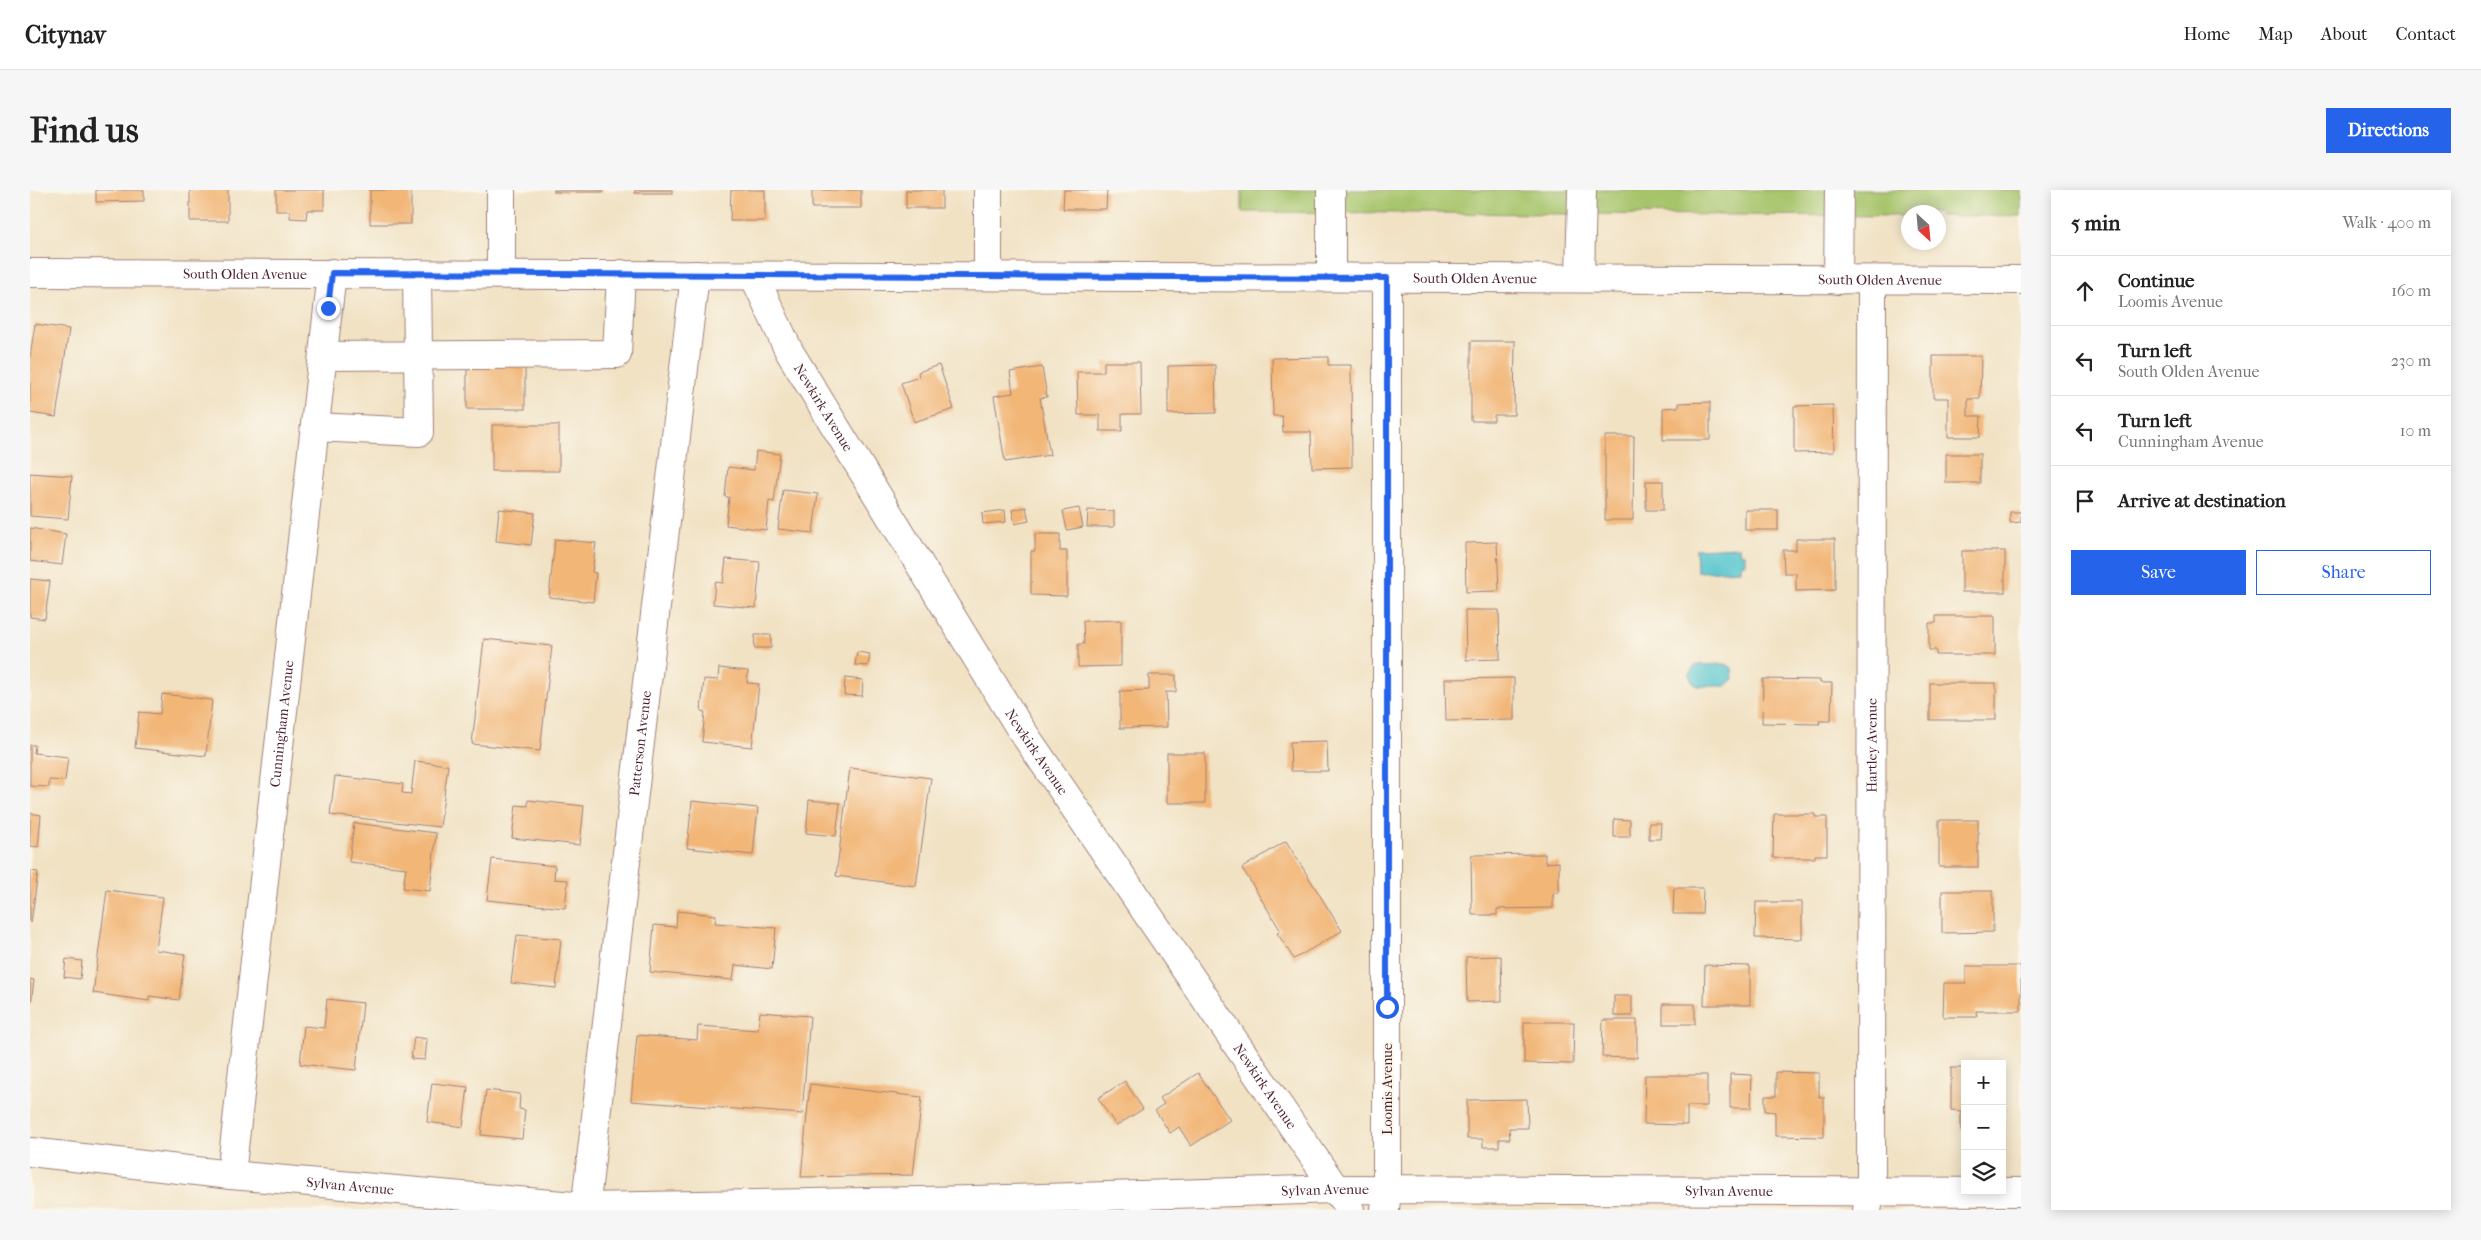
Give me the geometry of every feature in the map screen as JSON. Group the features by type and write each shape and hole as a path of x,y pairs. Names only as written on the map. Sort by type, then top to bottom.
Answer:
{"street":[{"path":"501,190 501,274"},
{"path":"988,190 988,276"},
{"path":"1331,190 1331,277"},
{"path":"1580,278 1582,190"},
{"path":"1838,280 1839,190"},
{"name":"South Olden Avenue","path":"30,272 2021,280"},
{"name":"Cunningham Avenue","path":"231,1175 332,273"},
{"path":"315,427 420,432 417,274"},
{"path":"323,356 617,354 621,274"},
{"name":"Patterson Avenue","path":"585,1209 695,275"},
{"name":"Newkirk Avenue","path":"754,276 789,351 1018,726 1343,1199"},
{"name":"Loomis Avenue","path":"1386,1200 1387,278"},
{"name":"Hartley Avenue","path":"1869,1201 1872,280"},
{"name":"Sylvan Avenue","path":"30,1152 231,1175 438,1202 585,1209 1343,1199 1869,1201 2021,1192"}],"green space":[{"path":"1242,190 2021,190 2021,216 1946,216 1946,205 1901,205 1901,216 1242,212"}],"water":[{"path":"1739,547 1740,554 1745,554 1745,563 1740,564 1740,570 1697,572 1696,549"},
{"path":"1726,664 1732,668 1733,679 1725,686 1697,686 1690,678 1690,673 1697,665"}],"building":[{"path":"96,190 144,190 144,201 96,202"},
{"path":"190,190 228,190 228,221 190,221"},
{"path":"276,190 324,190 324,210 307,210 306,219 290,218 290,211 276,211"},
{"path":"370,190 411,190 411,224 370,224"},
{"path":"554,190 603,190 603,192 554,192"},
{"path":"635,190 672,190 672,193 635,193"},
{"path":"731,190 765,190 765,221 730,221"},
{"path":"812,190 861,190 861,208 812,208"},
{"path":"906,190 942,190 942,208 906,208"},
{"path":"1064,190 1107,190 1106,209 1063,209"},
{"path":"35,324 69,329 56,417 30,413 30,357"},
{"path":"1471,341 1515,341 1514,415 1494,415 1494,421 1471,421"},
{"path":"467,342 525,342 525,409 467,409"},
{"path":"1933,356 1981,356 1980,399 1968,399 1968,416 1981,416 1980,437 1948,437 1948,398 1933,398"},
{"path":"1328,357 1328,365 1351,365 1352,467 1312,468 1311,432 1283,432 1282,416 1273,416 1272,358"},
{"path":"1104,362 1140,362 1141,414 1122,414 1122,431 1100,431 1100,415 1078,415 1077,372 1104,372"},
{"path":"939,365 954,409 914,422 901,383 919,377 918,372"},
{"path":"1215,365 1216,413 1168,414 1168,366"},
{"path":"1042,367 1047,397 1040,398 1050,455 1005,462 994,396 1013,393 1010,372"},
{"path":"1710,402 1710,440 1663,440 1663,408 1679,407 1679,403"},
{"path":"1833,405 1834,452 1794,453 1794,406"},
{"path":"492,425 559,425 559,471 492,471"},
{"path":"1605,436 1634,436 1633,520 1605,520"},
{"path":"756,451 780,454 774,502 769,501 766,530 726,525 729,497 725,497 728,467 754,470"},
{"path":"1946,454 1980,454 1980,483 1946,483"},
{"path":"30,473 72,476 68,519 30,516"},
{"path":"1646,481 1663,481 1663,510 1646,510"},
{"path":"783,490 818,494 813,533 778,529"},
{"path":"1026,507 1029,521 1015,524 1012,510"},
{"path":"1079,508 1083,527 1067,530 1063,511"},
{"path":"499,509 535,513 531,545 496,541"},
{"path":"1005,510 1006,522 983,524 982,513"},
{"path":"1088,510 1114,511 1114,527 1087,527"},
{"path":"1745,510 1778,510 1778,530 1745,530"},
{"path":"2010,512 2021,512 2021,522 2010,523"},
{"path":"30,528 66,534 62,565 30,561"},
{"path":"1035,534 1060,534 1060,551 1067,551 1067,596 1031,595 1031,551 1035,551"},
{"path":"555,539 596,543 592,572 596,573 593,602 549,597"},
{"path":"1796,539 1835,539 1835,590 1796,591 1796,573 1784,573 1783,550 1796,550"},
{"path":"1497,542 1499,591 1466,592 1465,543"},
{"path":"1962,551 2005,551 2005,592 1962,592"},
{"path":"726,559 760,562 756,608 713,604 715,582 723,583"},
{"path":"30,579 50,581 45,619 30,617"},
{"path":"1465,610 1499,610 1500,659 1466,660"},
{"path":"1936,616 1995,616 1995,655 1936,655 1936,650 1929,650 1929,623 1936,623"},
{"path":"1121,620 1121,666 1078,667 1078,644 1084,644 1083,621"},
{"path":"755,635 771,635 771,648 754,648"},
{"path":"484,639 552,646 540,751 472,744"},
{"path":"857,652 870,654 868,666 855,665"},
{"path":"719,668 748,671 747,683 759,684 752,747 702,742 705,712 701,711 704,679 718,680"},
{"path":"1149,675 1176,675 1176,692 1166,692 1167,727 1120,728 1120,691 1149,690"},
{"path":"845,678 863,680 862,696 844,695"},
{"path":"1514,678 1514,720 1446,721 1445,679"},
{"path":"1763,679 1820,680 1820,683 1832,683 1831,721 1819,721 1820,724 1762,723"},
{"path":"1930,683 1996,683 1996,720 1930,720"},
{"path":"162,694 212,700 206,756 135,748 139,712 160,714"},
{"path":"1327,741 1328,771 1291,771 1290,742"},
{"path":"30,745 35,745 34,753 68,757 65,781 49,780 49,787 30,786"},
{"path":"1167,753 1205,753 1205,803 1167,803"},
{"path":"415,761 448,765 440,827 330,815 335,776 403,784 402,793 411,794"},
{"path":"850,768 931,778 916,886 836,876"},
{"path":"528,800 584,806 580,845 512,838 516,805 528,806"},
{"path":"809,800 840,803 836,836 806,833"},
{"path":"692,801 758,808 753,855 687,848"},
{"path":"30,813 41,815 38,847 30,846"},
{"path":"1774,814 1815,814 1815,817 1827,817 1827,855 1815,855 1815,858 1773,858"},
{"path":"1614,819 1630,820 1630,837 1614,837"},
{"path":"1939,820 1978,820 1978,867 1939,867"},
{"path":"354,823 436,833 430,891 403,888 406,868 349,862"},
{"path":"1649,823 1661,823 1660,839 1649,839"},
{"path":"1286,841 1342,931 1294,959 1277,933 1281,931 1242,868"},
{"path":"1545,854 1545,863 1559,862 1559,893 1553,893 1553,908 1497,909 1497,915 1472,915 1471,855"},
{"path":"492,859 555,866 554,879 568,880 565,908 487,900"},
{"path":"30,871 38,872 31,923 30,923"},
{"path":"1674,888 1703,888 1702,914 1673,914"},
{"path":"107,890 163,897 156,950 185,954 179,1000 149,996 149,1001 93,993"},
{"path":"1942,891 1993,891 1993,932 1942,933"},
{"path":"1756,902 1802,902 1802,939 1755,938"},
{"path":"677,911 716,915 715,923 776,928 772,969 735,965 733,980 650,972 654,925 676,927"},
{"path":"517,935 561,939 556,988 511,983"},
{"path":"1501,956 1502,1001 1467,1002 1466,957"},
{"path":"66,959 82,961 80,979 64,977"},
{"path":"1705,965 1750,966 1750,1005 1704,1005"},
{"path":"1966,966 2021,966 2021,1011 1976,1011 1977,1017 1943,1017 1944,983 1966,983"},
{"path":"30,979 34,980 31,1004 30,1003"},
{"path":"1614,996 1632,996 1632,1016 1614,1016"},
{"path":"327,999 363,1003 356,1070 300,1064 304,1026 324,1028"},
{"path":"1663,1004 1695,1004 1695,1024 1663,1024"},
{"path":"760,1012 810,1016 802,1114 631,1101 637,1035 697,1040 698,1026 758,1030"},
{"path":"1603,1020 1637,1020 1637,1058 1602,1057"},
{"path":"1524,1022 1574,1022 1573,1064 1524,1063"},
{"path":"414,1037 427,1039 425,1060 411,1059"},
{"path":"1951,1068 1961,1068 1961,1111 1951,1110"},
{"path":"1776,1072 1819,1073 1819,1097 1824,1097 1824,1137 1775,1136 1775,1112 1765,1111 1765,1096 1776,1096"},
{"path":"1198,1073 1230,1120 1191,1146 1179,1127 1170,1133 1155,1110 1164,1104 1160,1098"},
{"path":"1730,1074 1752,1075 1751,1108 1730,1108"},
{"path":"1645,1075 1707,1075 1707,1106 1687,1106 1687,1125 1644,1124"},
{"path":"1125,1081 1143,1109 1116,1126 1098,1098"},
{"path":"432,1083 468,1087 463,1127 427,1122"},
{"path":"810,1084 922,1097 913,1175 801,1177"},
{"path":"486,1090 520,1094 519,1109 525,1110 522,1139 481,1135"},
{"path":"1527,1099 1528,1128 1509,1128 1510,1139 1499,1139 1499,1147 1483,1147 1483,1139 1467,1139 1467,1100"}],"route":[{"path":"328,308 332,273 1387,278 1387,1007"}]}
